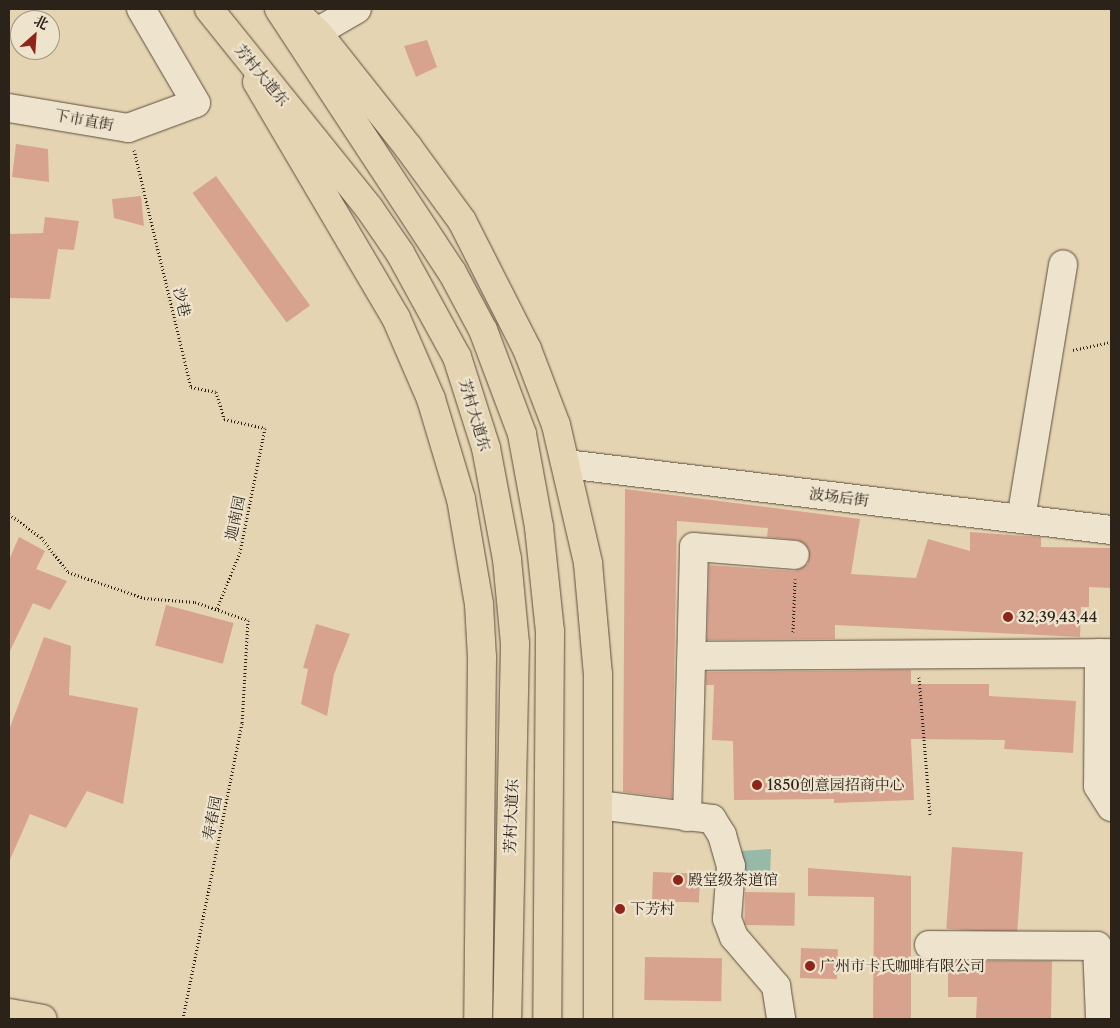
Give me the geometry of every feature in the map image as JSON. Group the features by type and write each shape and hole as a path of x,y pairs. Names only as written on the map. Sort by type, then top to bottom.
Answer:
{"main road":[{"path":"209,9 226,32"},
{"path":"278,9 452,272 483,330 522,434 539,527 550,631 547,1019"},
{"path":"292,9 316,32 462,221 546,392 566,464 588,563 598,674 598,1019"},
{"name":"芳村大道东","path":"226,32 369,208 400,253 457,358 486,448 507,559 515,644 507,1019"},
{"name":"芳村大道东","path":"226,32 396,318 431,399 461,499 479,604 482,657 478,1019"},
{"path":"9,1013 42,1019"}],"street":[{"name":"下市直街","path":"9,108 128,128 196,103 141,9"},
{"path":"316,32 357,9"},
{"path":"1021,519 1063,264"},
{"name":"波场后街","path":"566,464 1111,530"},
{"path":"687,817 694,656 694,547 795,555"},
{"path":"694,656 1105,653 1098,786 1111,807"},
{"path":"598,805 712,819 722,834 731,866 727,919 734,937 776,986 781,1019"},
{"path":"929,945 1098,946 1100,1019"}],"path":[{"name":"沙巷","path":"128,128 191,387 216,392 224,419 265,428"},
{"path":"1049,355 1111,342"},
{"name":"迦南园","path":"217,609 240,552 265,428"},
{"path":"9,514 41,537 68,572 144,598 195,602 217,609"},
{"path":"792,655 795,555"},
{"name":"寿春园","path":"184,1019 242,723 248,620 217,609"},
{"path":"918,654 930,816"}],"shaded area":[{"path":"771,849 770,876 740,884 739,851"}],"building":[{"path":"427,40 437,67 416,77 404,46"},
{"path":"16,144 48,149 49,182 12,177"},
{"path":"216,176 310,305 287,322 193,193"},
{"path":"141,196 144,226 114,218 112,199"},
{"path":"45,217 79,221 74,250 58,249 50,299 9,298 9,234 43,233"},
{"path":"625,489 860,519 851,574 916,578 928,539 970,551 970,532 1041,537 1041,547 1111,548 1111,588 1089,587 1089,607 1081,607 1080,637 835,625 835,639 707,640 709,565 794,571 808,564 809,549 797,540 767,537 768,528 677,521 672,798 623,792"},
{"path":"19,537 45,551 36,569 67,581 50,610 33,603 9,653 9,560"},
{"path":"166,605 234,623 223,664 155,646"},
{"path":"316,624 350,634 334,674 327,716 301,704 308,669 303,668"},
{"path":"44,637 71,646 69,695 138,708 123,804 87,791 66,828 30,814 9,862 9,730"},
{"path":"911,670 911,684 989,684 989,696 1076,701 1073,753 1004,749 1005,740 911,739 914,800 834,803 834,799 734,800 733,741 712,740 714,685 706,685 706,672"},
{"path":"952,847 1023,852 1017,934 946,929"},
{"path":"808,868 911,876 911,1019 873,1019 874,897 808,896"},
{"path":"653,872 700,874 699,903 652,901"},
{"path":"745,892 795,893 794,926 744,925"},
{"path":"801,948 838,949 837,979 800,978"},
{"path":"645,957 722,958 721,1001 644,1000"},
{"path":"948,961 1052,961 1051,1019 976,1019 977,997 948,997"}],"place":[{"name":"32,39,43,44","path":"1008,617"},
{"name":"1850创意园招商中心","path":"757,785"},
{"name":"殿堂级茶道馆","path":"678,880"},
{"name":"下芳村","path":"620,909"},
{"name":"广州市卡氏咖啡有限公司","path":"810,966"}]}
